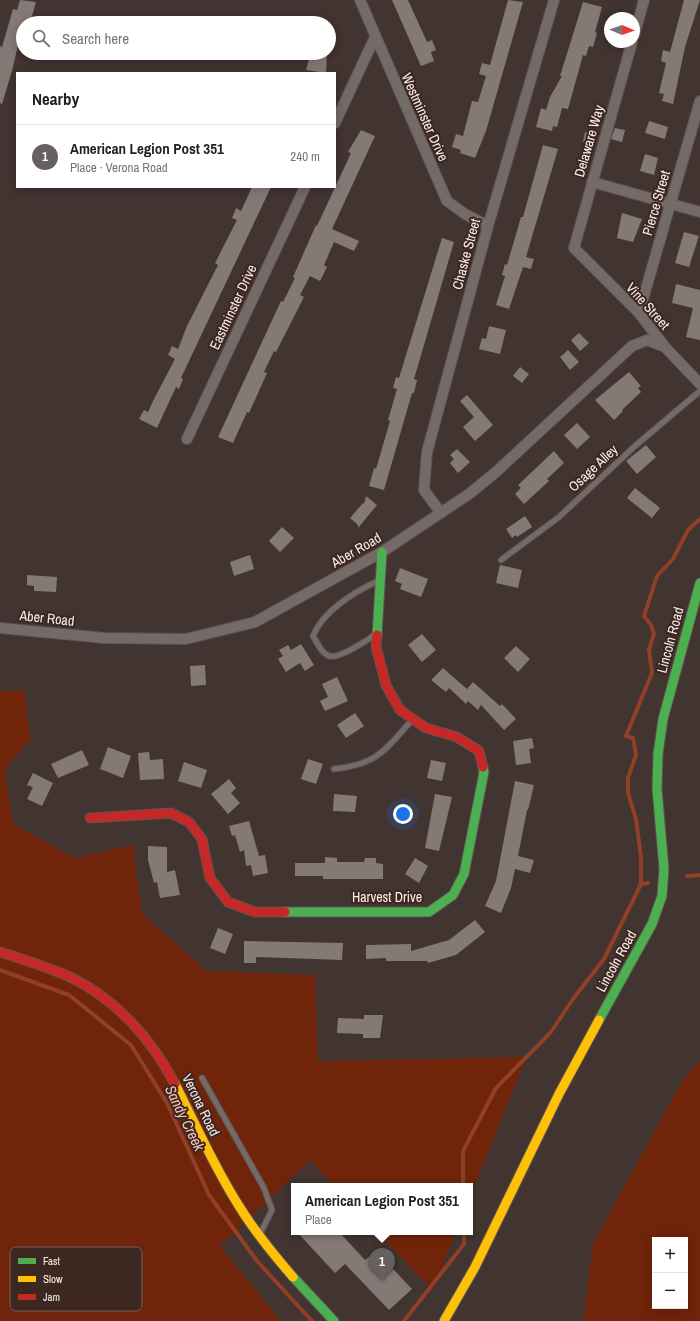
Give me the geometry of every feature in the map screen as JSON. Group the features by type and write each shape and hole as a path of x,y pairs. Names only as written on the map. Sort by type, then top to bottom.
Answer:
{"street":[{"name":"Westminster Drive","path":"360,0 447,201 465,214 488,226"},
{"name":"Chaske Street","path":"441,513 424,490 427,452 488,226 554,0"},
{"path":"640,14 644,0"},
{"path":"336,120 375,37"},
{"name":"Delaware Way","path":"574,248 630,48"},
{"name":"Pierce Street","path":"639,313 700,101"},
{"path":"592,182 700,212"},
{"name":"Eastminster Drive","path":"187,439 305,188"},
{"name":"Vine Street","path":"574,248 639,313 666,347 700,384"},
{"name":"Aber Road","path":"0,628 104,638 186,639 255,622 382,552 441,513 496,472 632,346 646,340 666,347"},
{"name":"Harvest Drive","path":"90,818 171,813 189,822 202,839 210,878 228,902 255,912 428,912 453,895 464,874 484,772 479,751 457,737 426,728 400,710 386,685 376,647 382,552"},
{"name":"Lincoln Road","path":"444,1321 475,1267 558,1094 652,924 662,896 664,869 657,789 658,754 663,719 700,583"},
{"name":"Verona Road","path":"0,952 49,968 74,979 100,995 134,1024 165,1064 219,1173 259,1237 334,1321"}],"lane":[{"name":"Osage Alley","path":"501,560 559,517 634,446 700,391"},
{"path":"377,634 338,656 329,656 320,649 313,636 318,625 342,603 365,587 380,579"},
{"path":"334,769 356,766 373,760 385,750 413,719"},
{"path":"202,1078 264,1188 272,1210 259,1237"}],"shaded area":[{"path":"24,690 31,739 5,769 13,824 75,858 133,845 142,914 207,971 315,975 318,1061 527,1057 473,1190 473,1183 331,1183 310,1160 220,1246 281,1321 0,1321 0,691"},
{"path":"700,1060 700,1321 583,1321 593,1244 682,1081"},
{"path":"380,1235 455,1235 432,1290"}],"building":[{"path":"20,0 36,2 32,16 16,16 16,54 2,104 0,103 0,46 2,47 13,9 17,10"},
{"path":"392,0 408,0 427,42 432,40 436,50 431,52 434,61 421,66"},
{"path":"508,0 523,2 486,131 475,158 460,153 461,150 452,147 456,134 463,136 472,101 478,102 486,76 479,74 482,63 490,65"},
{"path":"684,0 700,0 685,47 673,104 662,101 664,94 659,93 666,63 661,61 663,50 670,52"},
{"path":"583,2 602,7 595,32 597,33 593,47 589,46 586,56 583,55 568,109 562,108 557,127 553,126 552,131 536,127 541,108 546,110 550,97 562,76 560,76"},
{"path":"309,60 327,60 326,72 306,70"},
{"path":"649,121 668,127 665,139 645,133"},
{"path":"615,128 625,130 622,142 611,139"},
{"path":"361,130 375,136 332,229 359,241 354,251 334,242 324,265 327,267 320,281 310,276 300,295 304,297 276,352 274,351 264,372 267,373 249,413 247,412 233,443 218,437 281,301 283,302 295,278 293,277 316,225 317,226 336,188 351,153 348,152"},
{"path":"585,132 596,134 594,144 583,142"},
{"path":"543,145 558,149 526,257 534,259 531,269 523,267 509,309 496,305 505,276 502,275 505,264 507,265 521,217 523,217"},
{"path":"645,154 658,158 654,175 640,171"},
{"path":"252,188 271,188 181,378 183,379 179,389 176,387 157,428 139,419 144,410 148,412 175,359 168,355 172,346 178,349 187,326 218,265 215,263 237,220 232,218 236,208 241,211"},
{"path":"622,213 642,219 633,242 617,238"},
{"path":"684,232 699,236 689,267 675,263"},
{"path":"442,238 454,242 414,379 417,380 414,393 412,393 384,490 369,486 374,468 376,469 390,421 388,420 397,389 393,388 396,377 399,378"},
{"path":"676,284 700,290 700,340 686,337 693,308 672,303"},
{"path":"489,326 506,330 500,354 479,349 482,338 486,339"},
{"path":"579,333 589,343 580,351 571,340"},
{"path":"568,350 579,362 570,370 560,357"},
{"path":"520,367 529,374 522,383 513,376"},
{"path":"629,372 641,386 638,388 641,392 614,420 595,400"},
{"path":"467,395 493,425 475,441 463,427 474,417 460,401"},
{"path":"577,423 590,437 577,449 564,435"},
{"path":"646,445 656,457 637,474 626,461"},
{"path":"457,449 470,462 458,473 450,463 454,459 450,455"},
{"path":"554,451 564,463 547,479 549,481 524,504 515,494 521,488 518,485"},
{"path":"635,488 660,508 652,518 627,498"},
{"path":"366,496 377,505 358,528 358,525 350,518 363,503 364,504"},
{"path":"525,516 532,527 517,537 516,535 512,538 506,529"},
{"path":"282,527 294,538 280,552 269,541"},
{"path":"250,555 254,569 234,576 230,562"},
{"path":"500,565 522,570 518,588 496,583"},
{"path":"400,568 428,579 421,597 400,589 402,584 395,581"},
{"path":"27,575 57,577 56,592 34,591 34,586 27,585"},
{"path":"422,634 436,650 422,662 408,645"},
{"path":"301,644 314,665 305,671 300,663 286,672 278,659 283,656 279,650 288,645 291,650"},
{"path":"516,646 530,659 518,672 504,658"},
{"path":"205,665 206,685 191,686 190,666"},
{"path":"443,668 467,689 473,682 500,706 502,704 516,719 504,730 481,705 478,710 468,701 466,704 449,688 446,692 431,680"},
{"path":"337,677 348,701 325,711 320,701 328,697 322,684"},
{"path":"355,713 364,726 346,738 337,725"},
{"path":"532,738 534,748 529,749 531,763 516,765 513,741"},
{"path":"108,747 131,756 123,778 100,769"},
{"path":"82,750 89,765 58,778 51,764"},
{"path":"149,752 150,760 163,759 164,779 140,780 138,753"},
{"path":"308,759 323,764 316,784 301,779"},
{"path":"431,760 446,763 442,781 427,778"},
{"path":"184,762 207,770 201,788 178,781"},
{"path":"33,773 53,783 42,806 27,799 33,787 27,785"},
{"path":"229,779 236,788 231,793 240,803 228,814 211,794"},
{"path":"515,781 534,785 527,810 518,856 534,860 530,873 515,869 511,888 501,913 485,906 496,881"},
{"path":"334,794 357,796 355,812 333,811"},
{"path":"435,794 452,797 439,851 425,848"},
{"path":"249,821 259,856 265,855 268,873 253,876 251,865 246,866 244,850 240,852 235,835 232,836 229,826"},
{"path":"148,846 167,847 167,872 175,870 180,895 160,898 157,882 154,883 148,860"},
{"path":"325,857 337,858 337,862 364,862 365,858 376,858 376,863 383,864 383,879 323,879 323,876 295,876 295,863 325,863"},
{"path":"415,858 428,866 419,883 405,874"},
{"path":"475,920 485,932 456,955 428,963 427,961 386,961 386,958 366,959 366,945 411,944 411,951 449,940"},
{"path":"218,928 233,934 225,954 210,948"},
{"path":"244,941 343,943 342,960 256,957 256,963 244,963"},
{"path":"364,1015 383,1015 380,1038 363,1038 363,1034 337,1033 338,1018 364,1019"},
{"path":"300,1235 342,1235 365,1260 376,1251 412,1289 389,1310 345,1264 335,1273"}],"waterway":[{"path":"641,884 641,857 636,819 628,793 628,778 636,755 633,738 626,736 652,673 649,649 654,634 651,625 644,616 657,576 673,559 688,530 700,519"},
{"path":"687,876 700,875"},
{"path":"463,1183 463,1151 496,1088 551,1032 573,999 604,959 641,884 648,883"},
{"name":"Sandy Creek","path":"0,970 69,995 131,1045 167,1103 209,1195 257,1261 312,1321"},
{"path":"404,1321 464,1244 464,1235"}],"traffic: fast":[{"path":"377,635 382,552"},
{"path":"599,1020 652,924 662,896 664,869 657,789 658,754 663,719 700,583"},
{"path":"285,912 429,912 453,895 464,874 484,772 483,767"},
{"path":"293,1277 334,1321"}],"traffic: slow":[{"path":"444,1321 475,1267 559,1094 599,1020"},
{"path":"175,1084 213,1161 245,1216 271,1251 293,1277"}],"traffic: jam":[{"path":"377,635 376,647 386,685 400,710 426,728 457,737 479,751 483,767"},
{"path":"90,818 171,813 189,822 202,839 210,878 228,902 255,912 285,912"},
{"path":"0,952 63,974 88,987 104,998 132,1023 144,1037 156,1052 175,1084"}],"place":[{"name":"American Legion Post 351","path":"382,1281"}]}
